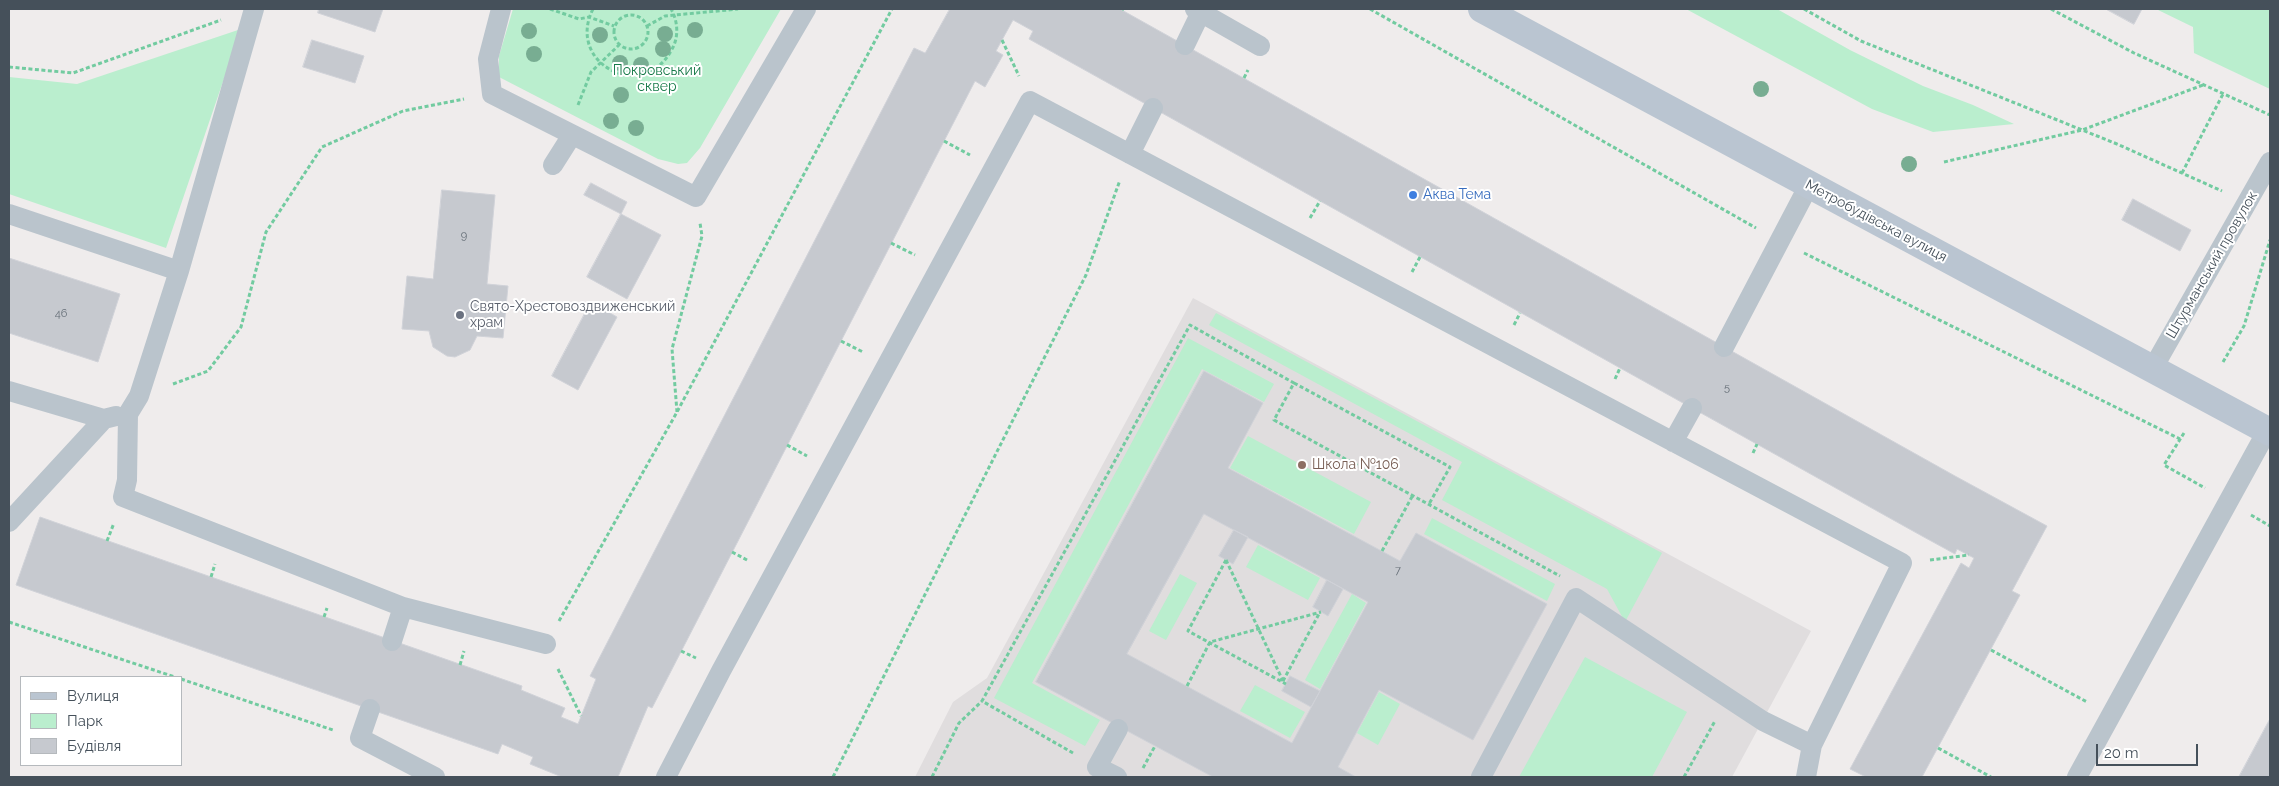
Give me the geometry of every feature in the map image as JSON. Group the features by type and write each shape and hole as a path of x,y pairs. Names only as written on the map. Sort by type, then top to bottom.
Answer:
{"main road":[{"name":"Метробудівська вулиця","path":"1482,9 2269,432"}],"lane":[{"path":"254,9 179,271 139,396 128,414 127,480 123,497 403,607 546,644"},
{"path":"501,9 488,59 492,94 696,198 806,9"},
{"path":"1184,45 1198,10 1260,46"},
{"path":"666,777 721,671 1030,101 1902,563 1812,745 1806,777"},
{"path":"1130,154 1153,108"},
{"path":"553,165 572,135"},
{"name":"Штурманський провулок","path":"2153,368 2270,162"},
{"path":"1724,347 1809,185"},
{"path":"9,214 179,271"},
{"path":"9,391 104,419 128,414"},
{"path":"1674,442 1692,408"},
{"path":"9,522 104,419"},
{"path":"2077,777 2228,502 2269,432"},
{"path":"1480,777 1576,598 1763,721 1812,745"},
{"path":"392,640 403,607"},
{"path":"370,709 360,738 435,777"},
{"path":"1117,777 1097,766 1118,729"}],"path":[{"path":"550,9 579,18 589,17 614,26"},
{"path":"593,9 586,29 592,53 600,63 613,72 627,76 642,75 657,69 668,58 675,45 677,30 671,9"},
{"path":"647,26 665,16 738,9"},
{"path":"580,716 546,644 677,412 892,9"},
{"path":"1804,9 1861,41 2082,130 2247,202"},
{"path":"2051,9 2134,53 2270,115"},
{"path":"626,14 635,14 642,18 647,26 648,35 644,43 636,48 627,49 619,45 613,33 614,26 619,18 626,14"},
{"path":"9,68 73,73 223,19"},
{"path":"1002,40 1030,101"},
{"path":"576,109 592,72 619,45"},
{"path":"1944,162 2082,130 2203,85"},
{"path":"139,396 208,372 241,327 266,232 322,147 403,111 492,94"},
{"path":"2182,173 2223,94"},
{"path":"833,777 1086,275 1130,154"},
{"path":"677,412 672,349 702,236 696,198"},
{"path":"2224,362 2244,326 2270,240"},
{"path":"932,777 959,724 982,701 1190,325 1450,467 1430,504"},
{"path":"1294,383 1274,420 1563,578 1576,598"},
{"path":"2184,433 2164,465 2228,502"},
{"path":"1382,551 1413,495"},
{"path":"1902,563 1969,555"},
{"path":"1226,560 1258,629 1285,683 1188,631 1226,560"},
{"path":"1187,686 1210,642 1321,612 1285,683"},
{"path":"9,622 172,676"},
{"path":"1991,650 2110,715"},
{"path":"182,680 360,738"},
{"path":"1684,777 1727,698"},
{"path":"982,701 1097,766"},
{"path":"1142,770 1155,746"},
{"path":"1938,748 1991,777"}],"shaded area":[{"name":"Школа №106","path":"1193,298 1811,631 1732,777 915,777 953,702 987,678"}],"green space":[{"name":"Покровський сквер","path":"513,9 781,9 700,148 687,163 678,164 658,159 499,77 499,56"},
{"path":"1686,9 1777,9 1850,50 1923,86 1973,105 2014,124 1933,132 1872,109"},
{"path":"2156,9 2270,9 2270,89 2194,53 2193,27"},
{"path":"241,29 166,248 9,194 9,77 77,84"},
{"path":"1216,313 1662,553 1625,622 1607,589 1442,500 1462,462 1209,325"},
{"path":"1188,338 1274,384 1264,402 1202,369 1032,683 1100,720 1085,746 994,698"},
{"path":"1248,436 1371,502 1354,534 1230,468"},
{"path":"1432,518 1555,584 1547,601 1424,534"},
{"path":"1258,545 1320,578 1308,600 1246,567"},
{"path":"1180,574 1197,583 1166,640 1149,631"},
{"path":"1352,594 1366,603 1320,689 1305,680"},
{"path":"1585,657 1687,712 1652,777 1519,777"},
{"path":"1255,685 1305,712 1290,738 1240,711"},
{"path":"1379,692 1400,704 1378,745 1357,733"}],"building":[{"path":"319,9 383,9 375,32 318,13"},
{"path":"950,9 1120,9 2047,526 2012,591 2020,595 1922,777 1866,777 1850,769 1961,563 1969,568 1974,558 1957,549 1955,554 1922,536 1029,39 1033,31 1013,20 996,51 1003,55 985,87 975,81 652,708 648,706 618,777 562,777 530,764 533,757 502,744 498,754 16,585 40,517 522,686 521,690 565,708 561,717 578,724 596,679 590,676 914,48 925,53"},
{"path":"2106,9 2142,9 2134,24"},
{"path":"312,40 364,56 355,83 303,67"},
{"path":"591,183 627,202 621,214 584,195"},
{"path":"442,190 495,195 487,284 508,286 503,338 477,336 470,350 455,357 447,356 433,347 429,331 402,329 407,276 433,279"},
{"path":"2133,199 2191,230 2180,251 2122,220"},
{"path":"621,214 661,235 627,299 587,277"},
{"path":"9,258 120,294 98,362 9,333"},
{"path":"591,302 617,317 578,390 552,376"},
{"path":"1204,371 1263,403 1228,468 1400,561 1416,533 1547,604 1473,740 1379,690 1338,767 1356,777 1213,777 1036,682","holes":["1204,514 1368,602 1292,743 1127,654"]},
{"path":"1234,530 1248,537 1233,564 1219,556"},
{"path":"1327,580 1343,589 1328,616 1313,607"},
{"path":"1290,676 1320,691 1311,707 1282,691"},
{"path":"2270,719 2270,777 2239,777"}],"place":[{"name":"Аква Тема","path":"1413,195"},
{"name":"Свято-Хрестовоздвиженський храм","path":"460,315"},
{"name":"Школа №106","path":"1302,465"}]}
